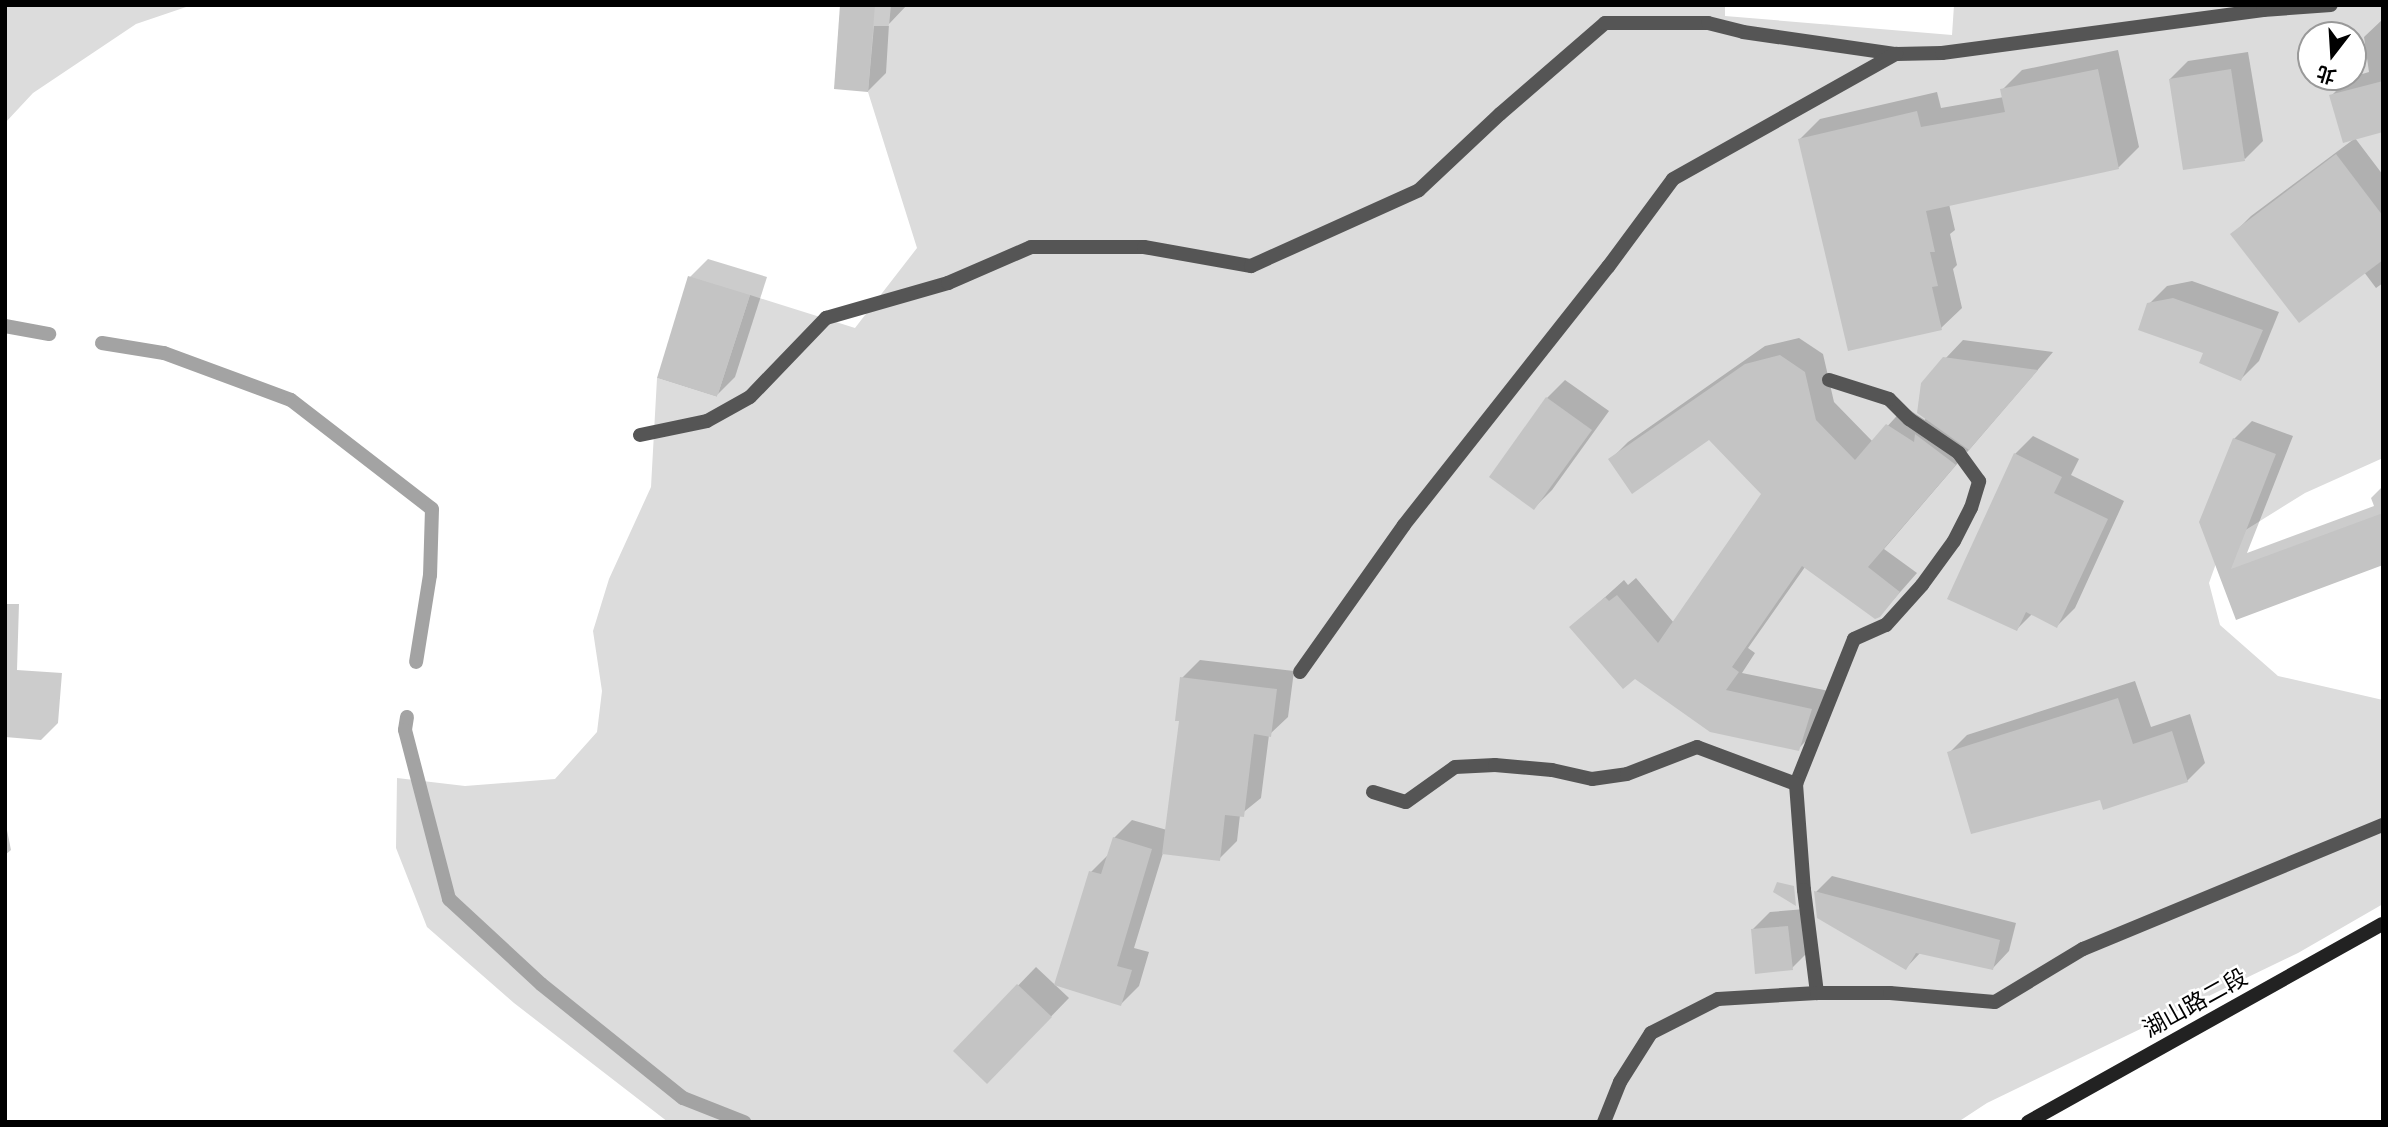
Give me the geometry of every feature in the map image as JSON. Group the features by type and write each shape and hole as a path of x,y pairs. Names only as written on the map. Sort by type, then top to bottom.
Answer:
{"street":[{"path":"640,435 707,421 750,397 826,318 948,283 1031,247 1144,247 1251,266 1419,190 1500,114 1605,23 1708,23 1743,32 1896,54 1942,53 2263,10 2330,5"},
{"path":"1300,672 1404,525 1608,268 1673,179 1896,54"},
{"path":"1816,993 1804,890 1796,784 1854,639 1886,625 1922,586 1954,541 1971,508 1979,481 1959,453 1909,419 1889,399 1829,380"},
{"path":"1373,792 1406,802 1455,767 1495,765 1552,770 1592,779 1627,774 1697,747 1796,784"},
{"path":"1604,1122 1620,1082 1651,1033 1718,999 1816,993 1890,993 1995,1002 2083,949 2383,825"},
{"name":"湖山路二段","path":"2028,1122 2383,924"}],"shaded area":[{"path":"5,5 192,5 136,24 33,93 5,123"},
{"path":"891,5 1725,5 1725,16 1952,35 1954,5 2383,5 2383,458 2305,493 2223,544 2209,583 2220,625 2278,676 2383,700 2383,904 2298,953 1987,1103 1958,1122 668,1122 514,1003 427,927 396,848 397,778 465,786 555,779 597,732 602,691 593,631 609,579 651,487 657,378 717,397 750,295 855,328 917,248 868,92 874,26 889,26"}],"building":[{"path":"840,5 875,5 868,92 834,89"},
{"path":"2098,69 2119,169 1926,211 1935,252 1930,252 1938,286 1932,287 1942,330 1848,351 1798,139 1917,111 1921,127 2005,112 2000,89"},
{"path":"2231,69 2245,161 2183,170 2169,79"},
{"path":"2383,81 2383,132 2343,143 2329,95 2344,91 2367,91 2367,85"},
{"path":"2336,154 2383,216 2383,260 2299,323 2230,234"},
{"path":"688,276 750,295 717,397 657,378"},
{"path":"2173,298 2263,330 2241,381 2199,363 2203,353 2138,330 2147,303"},
{"path":"1780,355 1805,372 1816,420 1855,460 1886,424 1914,442 1915,434 1956,465 1868,567 1900,592 1880,617 1875,619 1802,566 1732,667 1739,672 1726,690 1812,709 1799,751 1710,732 1635,679 1623,689 1569,627 1605,597 1609,601 1617,595 1658,643 1761,494 1709,440 1632,494 1608,459 1745,364"},
{"path":"1943,357 2038,370 1969,450 1917,413 1921,383"},
{"path":"1546,397 1592,430 1534,510 1489,477"},
{"path":"2233,438 2276,454 2231,569 2383,513 2383,565 2236,620 2199,522"},
{"path":"2014,453 2062,477 2054,493 2108,519 2057,628 2026,612 2017,631 1947,599"},
{"path":"1180,677 1277,689 1271,737 1254,734 1244,817 1225,815 1220,861 1162,854 1179,721 1175,721"},
{"path":"2118,698 2133,744 2172,731 2188,782 2103,810 2100,800 1971,834 1947,752"},
{"path":"1113,837 1152,849 1117,966 1132,970 1121,1006 1054,985 1089,871 1101,874"},
{"path":"1777,882 1794,886 1796,906 1773,892"},
{"path":"1814,891 2000,940 1993,970 1916,953 1906,970 1817,918"},
{"path":"1788,926 1793,970 1755,974 1751,929"},
{"path":"1017,984 1052,1017 987,1084 953,1051"}],"waterway":[{"path":"5,326 49,334"},
{"path":"102,343 164,353 291,400 432,509 430,575 416,662"},
{"path":"407,717 405,730 449,899 541,984 683,1098 744,1122"}]}
